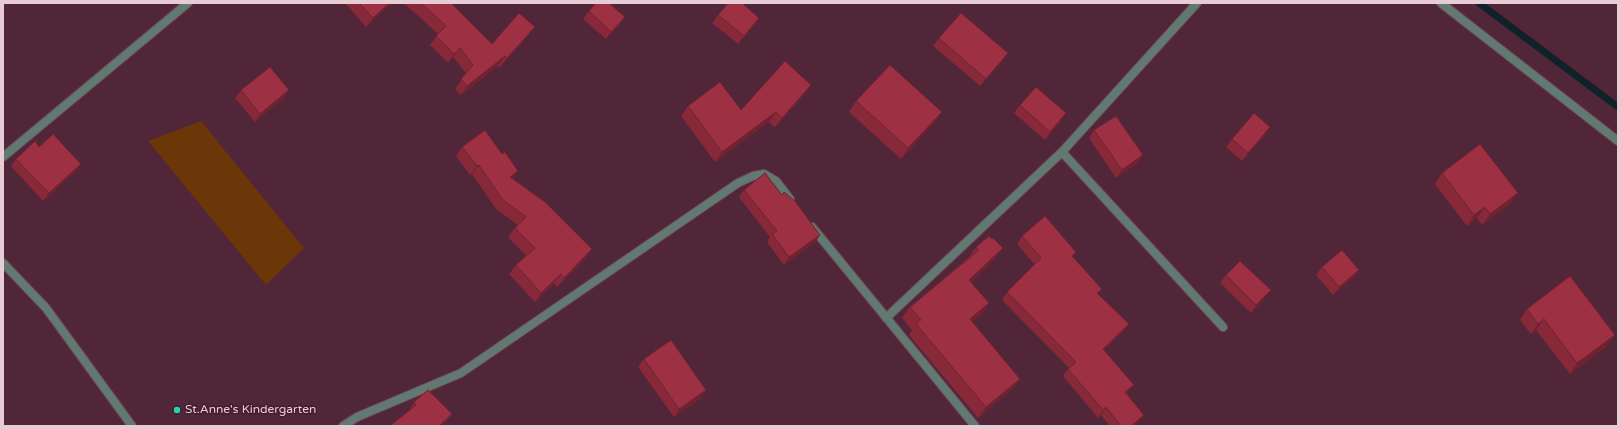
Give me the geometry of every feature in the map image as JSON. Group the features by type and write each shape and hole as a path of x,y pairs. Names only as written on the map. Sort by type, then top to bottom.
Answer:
{"street":[{"path":"3,157 188,3"},
{"path":"886,318 1062,152 1197,3"},
{"path":"1441,3 1618,141"},
{"path":"1062,152 1223,327"},
{"path":"342,426 357,417 461,373 738,183 753,176 764,174 776,182 796,206"},
{"path":"806,219 975,426"},
{"path":"3,263 46,308 132,426"}],"shaded area":[{"path":"201,121 304,248 266,285 148,141"}],"building":[{"path":"359,3 389,3 373,18"},
{"path":"421,3 451,3 492,44 519,13 535,27 507,58 505,56 467,86 461,79 473,65 460,48 454,54 436,36 446,26"},
{"path":"596,3 609,3 625,17 611,32 589,11"},
{"path":"728,3 742,3 759,18 744,36 718,15"},
{"path":"961,13 1008,53 986,79 939,38"},
{"path":"785,61 811,85 782,118 776,112 722,152 688,106 720,82 741,110"},
{"path":"890,65 942,112 908,148 856,101"},
{"path":"270,67 289,90 260,114 241,90"},
{"path":"1036,87 1066,113 1050,132 1020,105"},
{"path":"1254,113 1270,127 1248,153 1232,139"},
{"path":"1116,116 1143,155 1122,170 1094,130"},
{"path":"485,130 502,154 505,152 518,171 510,177 545,202 592,249 564,278 561,274 541,293 516,265 535,248 515,228 526,217 503,200 479,165 477,166 462,147"},
{"path":"53,134 81,164 49,193 16,159 35,141 39,147"},
{"path":"1480,144 1518,193 1490,214 1485,207 1474,215 1442,173"},
{"path":"765,173 782,195 784,192 795,201 820,235 789,257 772,234 777,231 744,190"},
{"path":"1045,216 1076,252 1072,256 1102,289 1097,293 1129,324 1103,349 1134,385 1125,392 1144,415 1131,426 1121,426 1106,407 1103,410 1068,369 1076,362 1007,292 1041,258 1022,236"},
{"path":"989,236 1003,248 969,280 989,303 970,319 1020,379 986,407 916,324 921,320 910,307 979,250 976,247"},
{"path":"1342,250 1359,270 1339,287 1322,267"},
{"path":"1240,261 1271,290 1256,305 1226,275"},
{"path":"1570,276 1615,335 1577,363 1544,319 1538,324 1527,309"},
{"path":"671,340 706,390 679,409 644,359"},
{"path":"428,390 452,414 439,426 390,426 416,405 414,402"}],"waterway":[{"path":"1479,3 1618,107"}],"place":[{"name":"St.Anne's Kindergarten","path":"177,410"}]}
